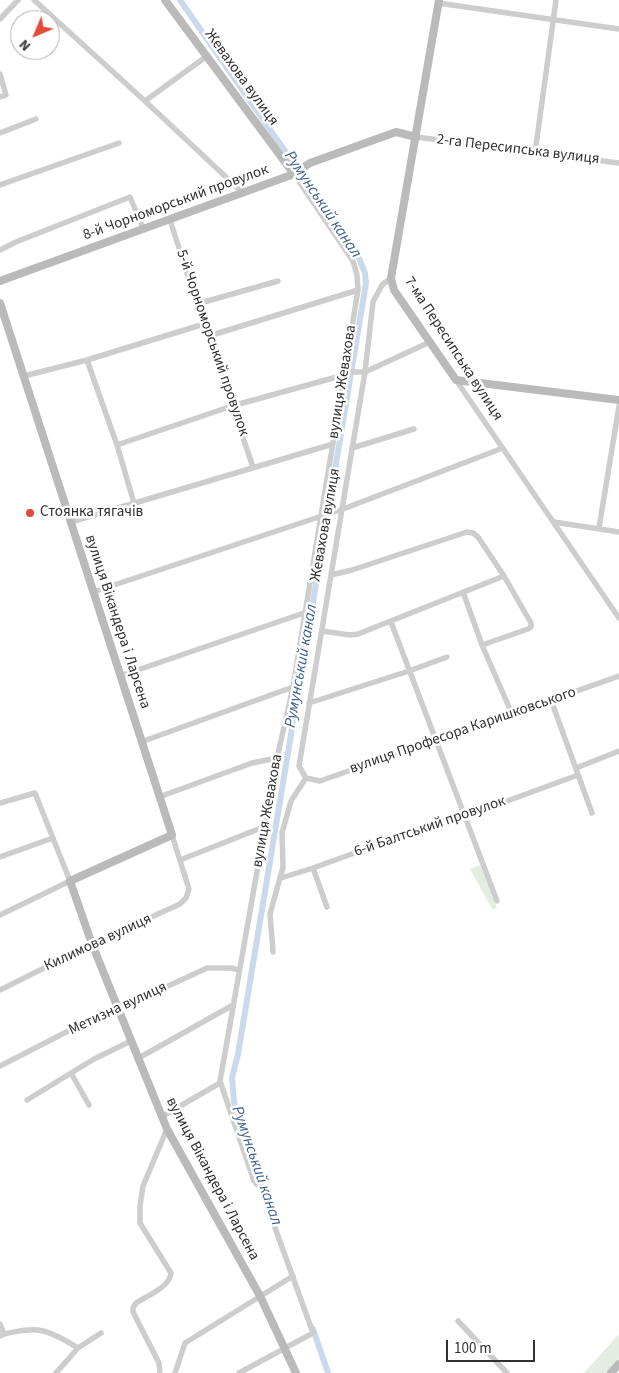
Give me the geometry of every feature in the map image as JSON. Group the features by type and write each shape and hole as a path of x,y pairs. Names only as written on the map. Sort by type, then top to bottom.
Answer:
{"street":[{"path":"0,19 18,0"},
{"path":"34,0 243,193"},
{"name":"Жевахова вулиця","path":"165,0 294,174 353,261 358,275"},
{"path":"535,153 556,0"},
{"path":"439,2 619,28"},
{"name":"7-ма Пересипська вулиця","path":"439,2 391,278 394,290 619,618"},
{"path":"145,101 207,56"},
{"path":"0,74 6,95 0,97"},
{"path":"0,133 36,119"},
{"name":"8-й Чорноморський провулок","path":"0,281 294,174 310,163 396,132 416,137"},
{"name":"2-га Пересипська вулиця","path":"416,137 619,163"},
{"path":"0,185 119,143"},
{"path":"0,250 130,197 144,230"},
{"name":"5-й Чорноморський провулок","path":"170,220 253,467"},
{"name":"вулиця Жевахова","path":"285,1348 313,1333 261,1189 254,1181 220,1084 277,758 293,687 304,613 323,515 333,444 346,374 358,290 358,275"},
{"name":"Жевахова вулиця","path":"306,778 299,766 352,448 373,302 382,286 391,278"},
{"path":"197,304 278,280"},
{"path":"209,336 358,290"},
{"name":"вулиця Вікандера і Ларсена","path":"0,303 188,889"},
{"path":"24,376 87,360 204,324"},
{"path":"117,445 232,406 346,374 363,372 430,342"},
{"path":"87,360 117,445 134,503"},
{"path":"456,380 619,400"},
{"path":"599,528 619,406"},
{"path":"352,448 414,429"},
{"path":"71,522 333,444"},
{"path":"93,592 341,510 503,448"},
{"path":"554,522 619,532"},
{"path":"331,575 352,570 467,532 472,533 478,537 504,576 531,624 531,627 482,645"},
{"path":"322,631 350,635 358,634 504,576"},
{"path":"463,592 482,645 512,714"},
{"path":"120,676 304,613"},
{"path":"391,622 496,902"},
{"path":"310,703 447,657"},
{"name":"вулиця Професора Каришковського","path":"306,778 320,781 619,676"},
{"path":"141,742 293,687"},
{"path":"551,700 592,813"},
{"name":"6-й Балтський провулок","path":"281,878 457,816 464,816 577,772 619,751"},
{"path":"159,797 252,763 277,758"},
{"path":"273,952 270,914 283,867 282,833 291,801 306,778"},
{"name":"вулиця Вікандера і Ларсена","path":"0,802 36,793 92,944 167,1129 260,1296 296,1373"},
{"path":"180,860 266,826"},
{"path":"0,915 172,835"},
{"path":"0,857 53,838"},
{"path":"313,868 327,907"},
{"name":"Килимова вулиця","path":"0,990 92,944 180,904 186,898 188,889"},
{"name":"Метизна вулиця","path":"0,1066 110,1009 125,1006 207,968 239,970"},
{"path":"138,1059 234,1005"},
{"path":"27,1100 94,1059 131,1041"},
{"path":"71,1073 89,1105"},
{"path":"162,1117 220,1084"},
{"path":"160,1373 159,1362 133,1312 133,1308 136,1303 166,1283 170,1278 170,1272 140,1223 143,1186 167,1129"},
{"path":"175,1373 185,1343 293,1276"},
{"path":"458,1321 507,1373"},
{"path":"0,1324 2,1335 34,1330 41,1331 69,1342 78,1348"},
{"path":"56,1373 78,1348 102,1333"},
{"path":"239,1373 285,1348"},
{"path":"611,1373 619,1364"}],"shaded area":[{"path":"480,865 497,908 492,909 470,869"},
{"path":"619,1334 619,1359 606,1373 584,1373"}],"waterway":[{"name":"Румунський канал","path":"180,0 358,256 365,273 366,283 238,1054 232,1078 234,1102 266,1195"},
{"name":"Румунський канал","path":"313,1329 328,1373"}],"place":[{"name":"Стоянка тягачів","path":"30,513"}]}
